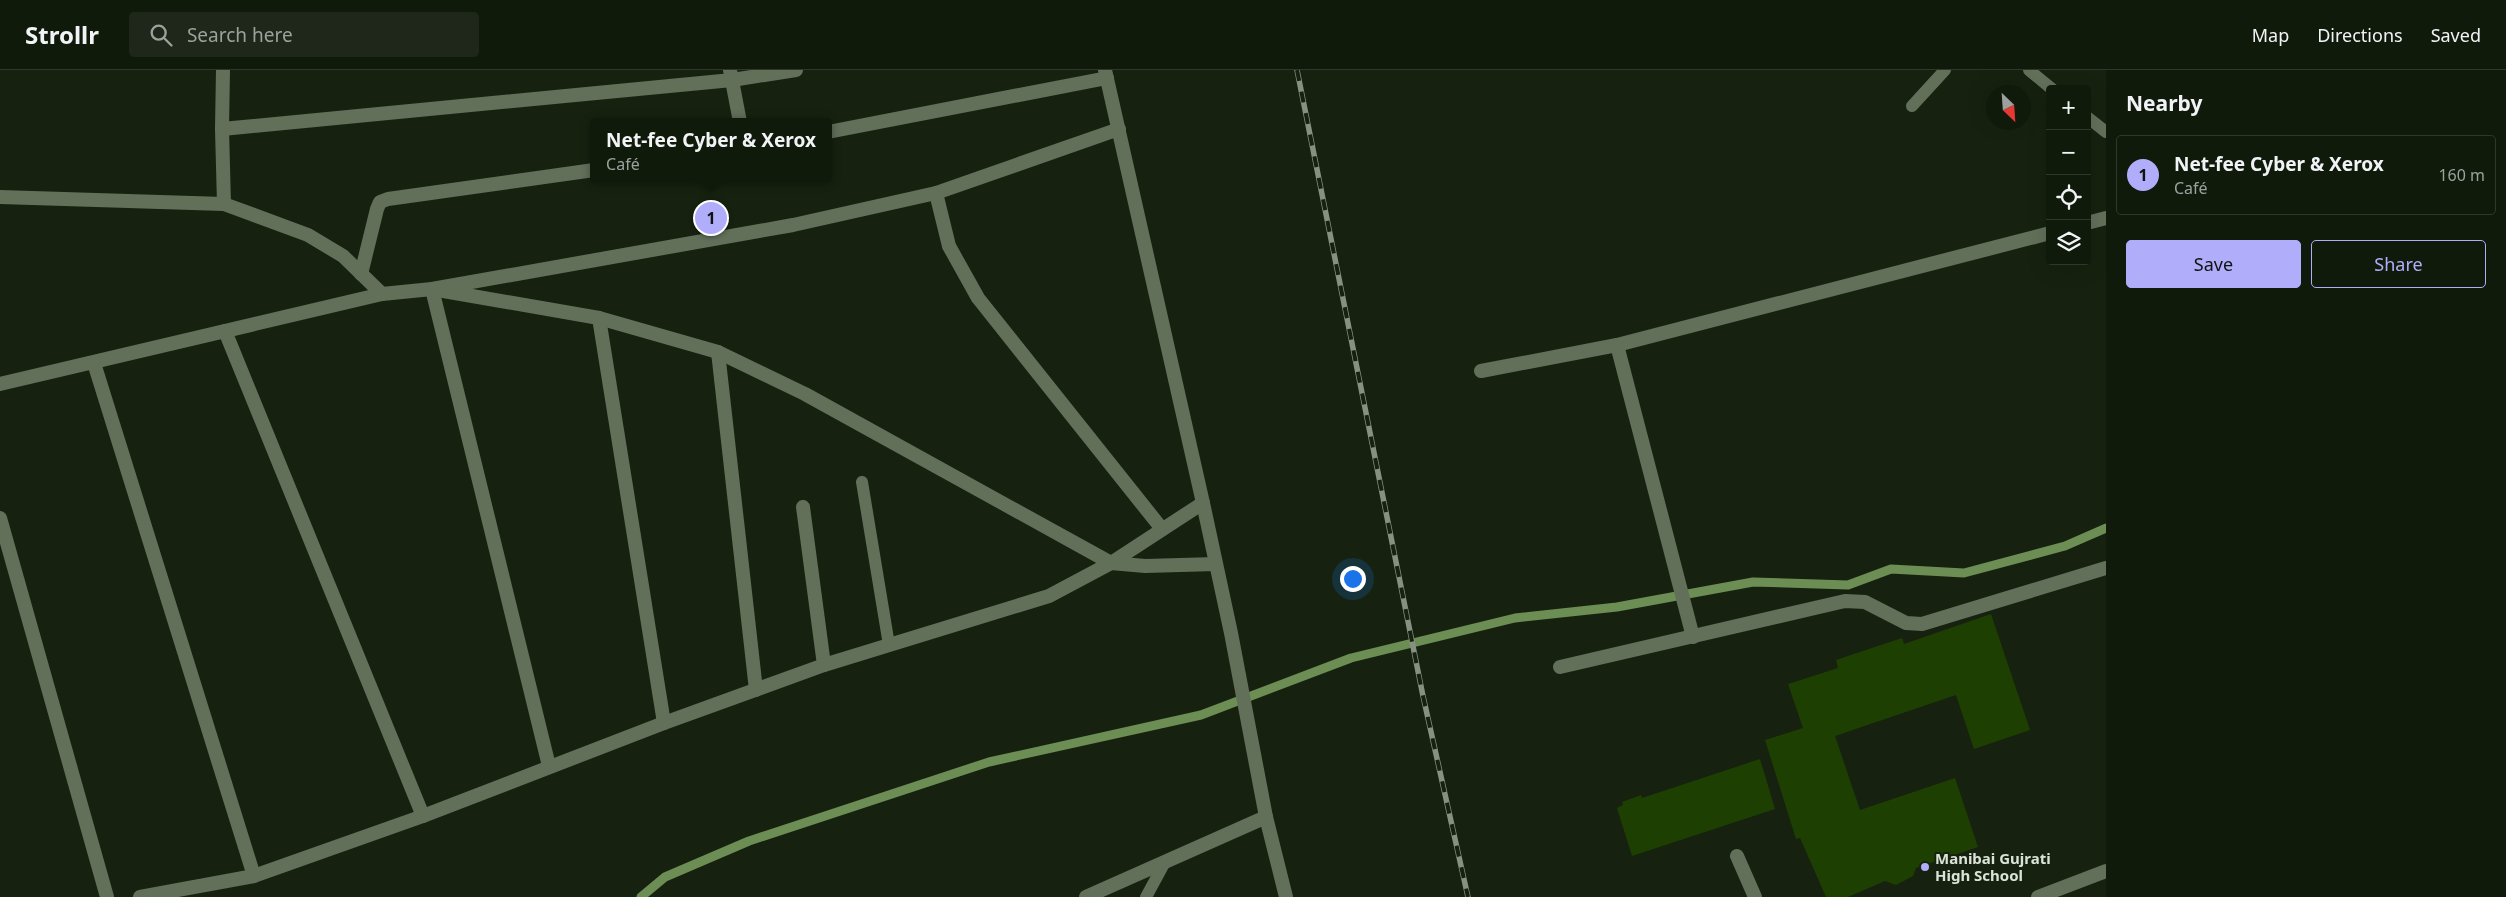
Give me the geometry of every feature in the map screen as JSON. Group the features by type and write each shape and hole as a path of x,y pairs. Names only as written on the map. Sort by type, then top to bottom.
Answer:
{"street":[{"path":"223,70 224,204"},
{"path":"222,129 731,75 796,70"},
{"path":"832,131 1106,74 1203,503 1231,633 1266,817 1286,897"},
{"path":"731,75 739,118"},
{"path":"0,384 382,294 432,289 793,226 936,193 1119,128"},
{"path":"361,274 380,202 388,199 590,171"},
{"path":"936,193 948,246 978,298 1162,529"},
{"path":"0,197 224,204 308,235 343,256 382,294"},
{"path":"2091,222 2106,218"},
{"path":"1481,371 1617,345 2046,234"},
{"path":"432,289 599,318 718,352 805,394 1111,563 1146,566 1216,564"},
{"path":"432,289 550,766"},
{"path":"599,318 664,723"},
{"path":"225,331 423,816"},
{"path":"1617,345 1691,631"},
{"path":"718,352 756,690"},
{"path":"94,363 254,876"},
{"path":"140,897 254,876 423,816 664,723 824,665 1049,596 1111,563 1203,503"},
{"path":"803,507 824,665"},
{"path":"0,518 107,897"},
{"path":"1560,667 1691,631 1845,601 1865,602 1906,623 1914,625 2106,568"},
{"path":"1086,897 1266,817"},
{"path":"1737,856 1754,897"},
{"path":"2038,897 2106,871"}],"lane":[{"path":"1912,106 1945,70"},
{"path":"2028,70 2047,85"},
{"path":"2091,120 2106,132"},
{"path":"862,482 889,645"},
{"path":"1146,897 1165,862"}],"building":[{"path":"1991,614 2030,730 1974,749 1956,695 1835,736 1860,810 1955,778 1978,847 1916,868 1913,876 1896,885 1885,881 1848,897 1826,897 1800,838 1796,839 1765,740 1803,728 1788,684 1838,668 1836,660 1902,638 1904,644"},
{"path":"1760,759 1775,809 1632,856 1617,808 1623,805 1622,802 1641,795 1642,798"}],"waterway":[{"path":"641,897 665,877 749,841 989,762 1201,715 1351,658 1515,618 1617,607 1753,582 1848,585 1891,569 1964,573 2065,546 2106,528"}],"railway":[{"path":"1297,70 1423,696 1468,897"}],"place":[{"name":"Net-fee Cyber & Xerox","path":"711,218"},
{"name":"Manibai Gujrati High School","path":"1925,867"}]}
